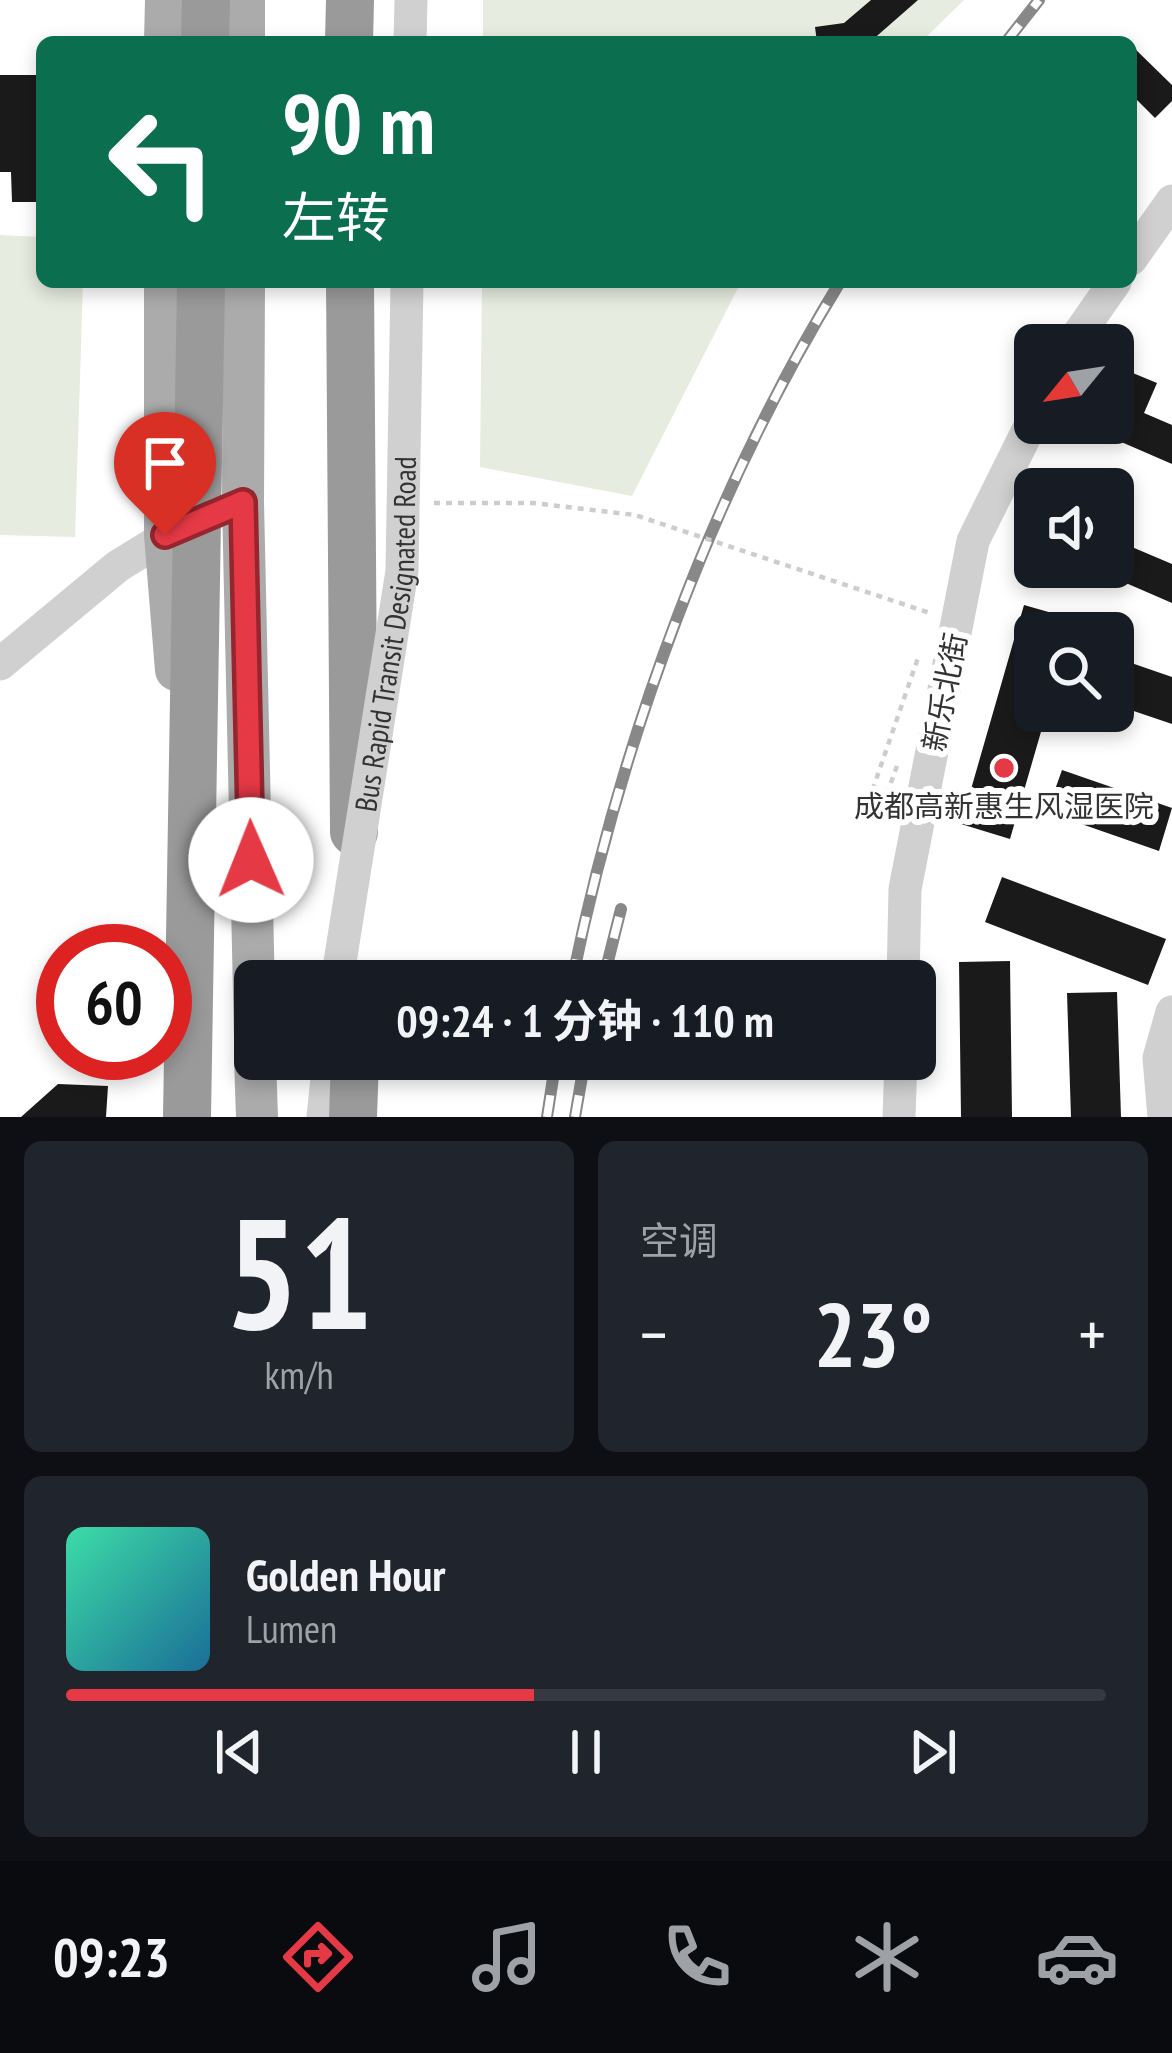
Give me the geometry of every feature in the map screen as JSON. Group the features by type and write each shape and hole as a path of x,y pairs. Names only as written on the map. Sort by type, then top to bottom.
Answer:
{"highway":[{"path":"205,36 206,0"},
{"path":"349,36 350,0"},
{"path":"187,1117 201,288"},
{"path":"350,288 356,960"},
{"path":"353,1117 354,1080"}],"main road":[{"path":"166,0 166,36"},
{"path":"244,0 244,36"},
{"path":"165,288 165,535 209,1117"},
{"path":"244,288 243,502 253,960"},
{"path":"256,1080 257,1117"}],"street":[{"path":"410,36 411,0"},
{"path":"1137,251 1172,201"},
{"name":"Bus Rapid Transit Designated Road","path":"340,960 402,571 407,288"},
{"path":"1086,324 1111,288"},
{"name":"新乐北街","path":"903,960 905,889 973,542 1021,444"},
{"path":"0,664 118,566 165,535 243,502"},
{"path":"1164,1117 1159,1058 1172,1012"},
{"path":"323,1117 327,1080"},
{"path":"899,1117 900,1080"}],"path":[{"path":"429,503 533,503 635,514 933,614"}],"shaded area":[{"path":"483,0 964,0 927,36 483,36"},
{"path":"0,235 36,237 36,288 83,288 75,537 0,535"},
{"path":"482,288 738,288 632,496 480,467"}],"building":[{"path":"871,0 918,0 877,36 816,36 815,27 844,23"},
{"path":"1137,51 1172,85 1172,101 1155,118 1137,100"},
{"path":"0,75 36,75 36,202 12,202 11,172 0,172"},
{"path":"1134,374 1157,383 1144,413 1172,425 1172,464 1126,444 1134,444"},
{"path":"1134,548 1172,564 1172,603 1134,587"},
{"name":"成都高新惠生风湿医院","path":"1024,605 1048,612 1022,612"},
{"name":"成都高新惠生风湿医院","path":"1014,640 1014,732 1041,732 1010,839 961,824"},
{"path":"1134,664 1172,677 1172,724 1134,711"},
{"path":"1062,770 1172,808 1159,851 1047,812"},
{"path":"1002,877 1166,939 1148,985 985,922"},
{"path":"1010,961 1012,1117 961,1117 959,962"},
{"path":"1117,992 1121,1117 1071,1117 1067,993"},
{"path":"58,1084 108,1086 106,1117 21,1117"}],"railway":[{"path":"1011,36 1039,0"},
{"path":"577,960 616,800 676,620 751,445 837,288"},
{"path":"608,960 621,909"},
{"path":"547,1117 553,1080"},
{"path":"575,1117 581,1080"}],"place":[{"name":"成都高新惠生风湿医院","path":"1004,768"}],"route":[{"path":"165,535 243,502 251,860"}]}
